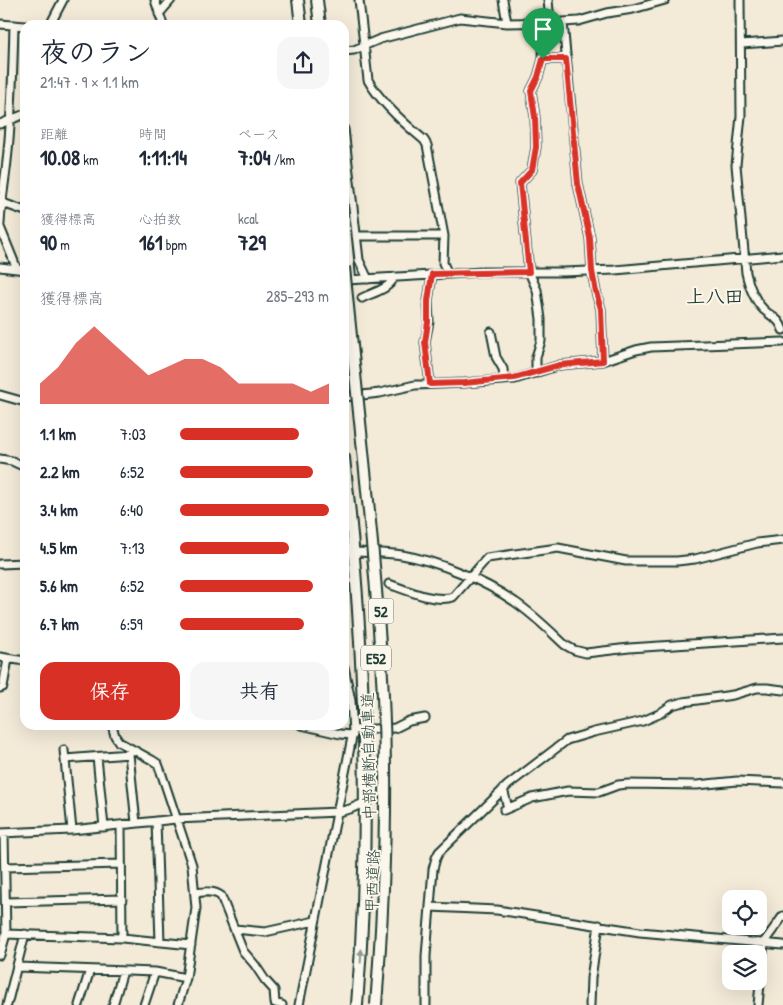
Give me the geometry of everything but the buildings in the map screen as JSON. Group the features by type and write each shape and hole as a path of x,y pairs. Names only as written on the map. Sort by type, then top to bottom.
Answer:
{"highway":[{"path":"298,0 300,20"},
{"path":"313,0 315,20"},
{"path":"319,0 321,20"},
{"name":"甲西道路","path":"349,296 361,395 376,552 387,728 388,854 384,964 380,1005"},
{"name":"中部横断自動車道","path":"349,318 377,604 383,697 384,865 376,1005"},
{"name":"中部横断自動車道","path":"349,362 374,614 378,696 379,865 377,942 372,1005"},
{"name":"甲西道路","path":"349,552 365,729 366,802 363,911 357,1005"}],"street":[{"path":"53,20 64,0"},
{"path":"155,0 161,20"},
{"path":"159,14 171,0"},
{"path":"360,0 366,73 372,87 395,114 428,145 444,236 443,263 448,274"},
{"path":"503,0 507,23"},
{"path":"536,373 536,357 541,341 541,319 537,290 529,272 520,183 532,170 536,147 535,117 531,91 538,77 543,59 548,0"},
{"path":"349,50 460,18 507,23 563,22 633,9 664,0"},
{"path":"740,0 741,116 736,165 744,258 750,287 763,309 780,322 783,330"},
{"path":"563,22 578,184 590,238 592,271 601,309 603,361"},
{"path":"0,24 20,26"},
{"path":"14,25 13,84 8,152 0,202 0,225 20,268"},
{"path":"741,44 783,41"},
{"path":"543,59 566,59"},
{"path":"0,124 20,116"},
{"path":"349,174 359,260 368,279"},
{"path":"0,202 20,209"},
{"path":"356,236 444,236"},
{"path":"349,280 432,274 592,271 783,255"},
{"path":"0,267 20,270"},
{"path":"430,384 425,342 432,274"},
{"path":"362,298 383,288 393,281 394,277"},
{"path":"491,332 496,357 503,369 504,379"},
{"path":"349,396 430,384 504,379 536,373 560,365 603,361 651,347 783,342"},
{"path":"0,395 20,401"},
{"path":"0,459 20,465"},
{"path":"389,584 415,593 446,600 453,597 486,558 558,548 626,561 677,561 695,559 769,540 783,540"},
{"path":"349,552 376,552 416,558 471,577 516,602 565,645 586,653 638,647 783,638"},
{"path":"0,564 20,563"},
{"path":"0,688 3,687 4,682 4,658 20,660"},
{"path":"426,1005 426,956 433,870 439,852 503,789 567,740 643,721 659,714 672,705 683,702 733,695 756,688 783,690"},
{"path":"299,1005 353,732 349,691"},
{"path":"323,730 340,734 365,729 395,728 409,721 425,718"},
{"path":"113,730 119,742 130,752 158,764 192,865 196,908 186,978 178,1005"},
{"path":"64,750 72,830"},
{"path":"65,760 130,752"},
{"path":"130,752 136,824"},
{"path":"97,756 104,827"},
{"path":"503,789 506,809 532,798 568,792 599,792 618,785 628,784 697,785 737,781 783,783"},
{"path":"0,955 6,934 5,867 2,833 72,830 176,819 338,812 366,802"},
{"path":"156,821 160,942"},
{"path":"121,825 122,938"},
{"path":"5,867 121,864"},
{"path":"194,893 212,892 218,894 235,929 243,951 274,990 275,1003 282,1005"},
{"path":"6,902 122,899"},
{"path":"430,907 497,910 640,932 783,944"},
{"path":"758,1005 764,942 783,916"},
{"path":"235,929 265,932 316,921"},
{"path":"590,1005 591,978 599,925"},
{"path":"6,934 122,938 191,945"},
{"path":"7,1005 25,934"},
{"path":"18,967 155,972 186,978"},
{"path":"79,1005 90,970"},
{"path":"113,1005 124,971"},
{"path":"144,1005 155,972"}],"district":[{"name":"上八田","path":"715,296"}],"route":[{"path":"543,59 566,59 578,184 590,238 592,271 601,309 603,361 560,365 514,378 430,384 425,342 432,274 529,272 520,183 532,170 536,147 535,117 531,91 538,77 543,59"}]}
